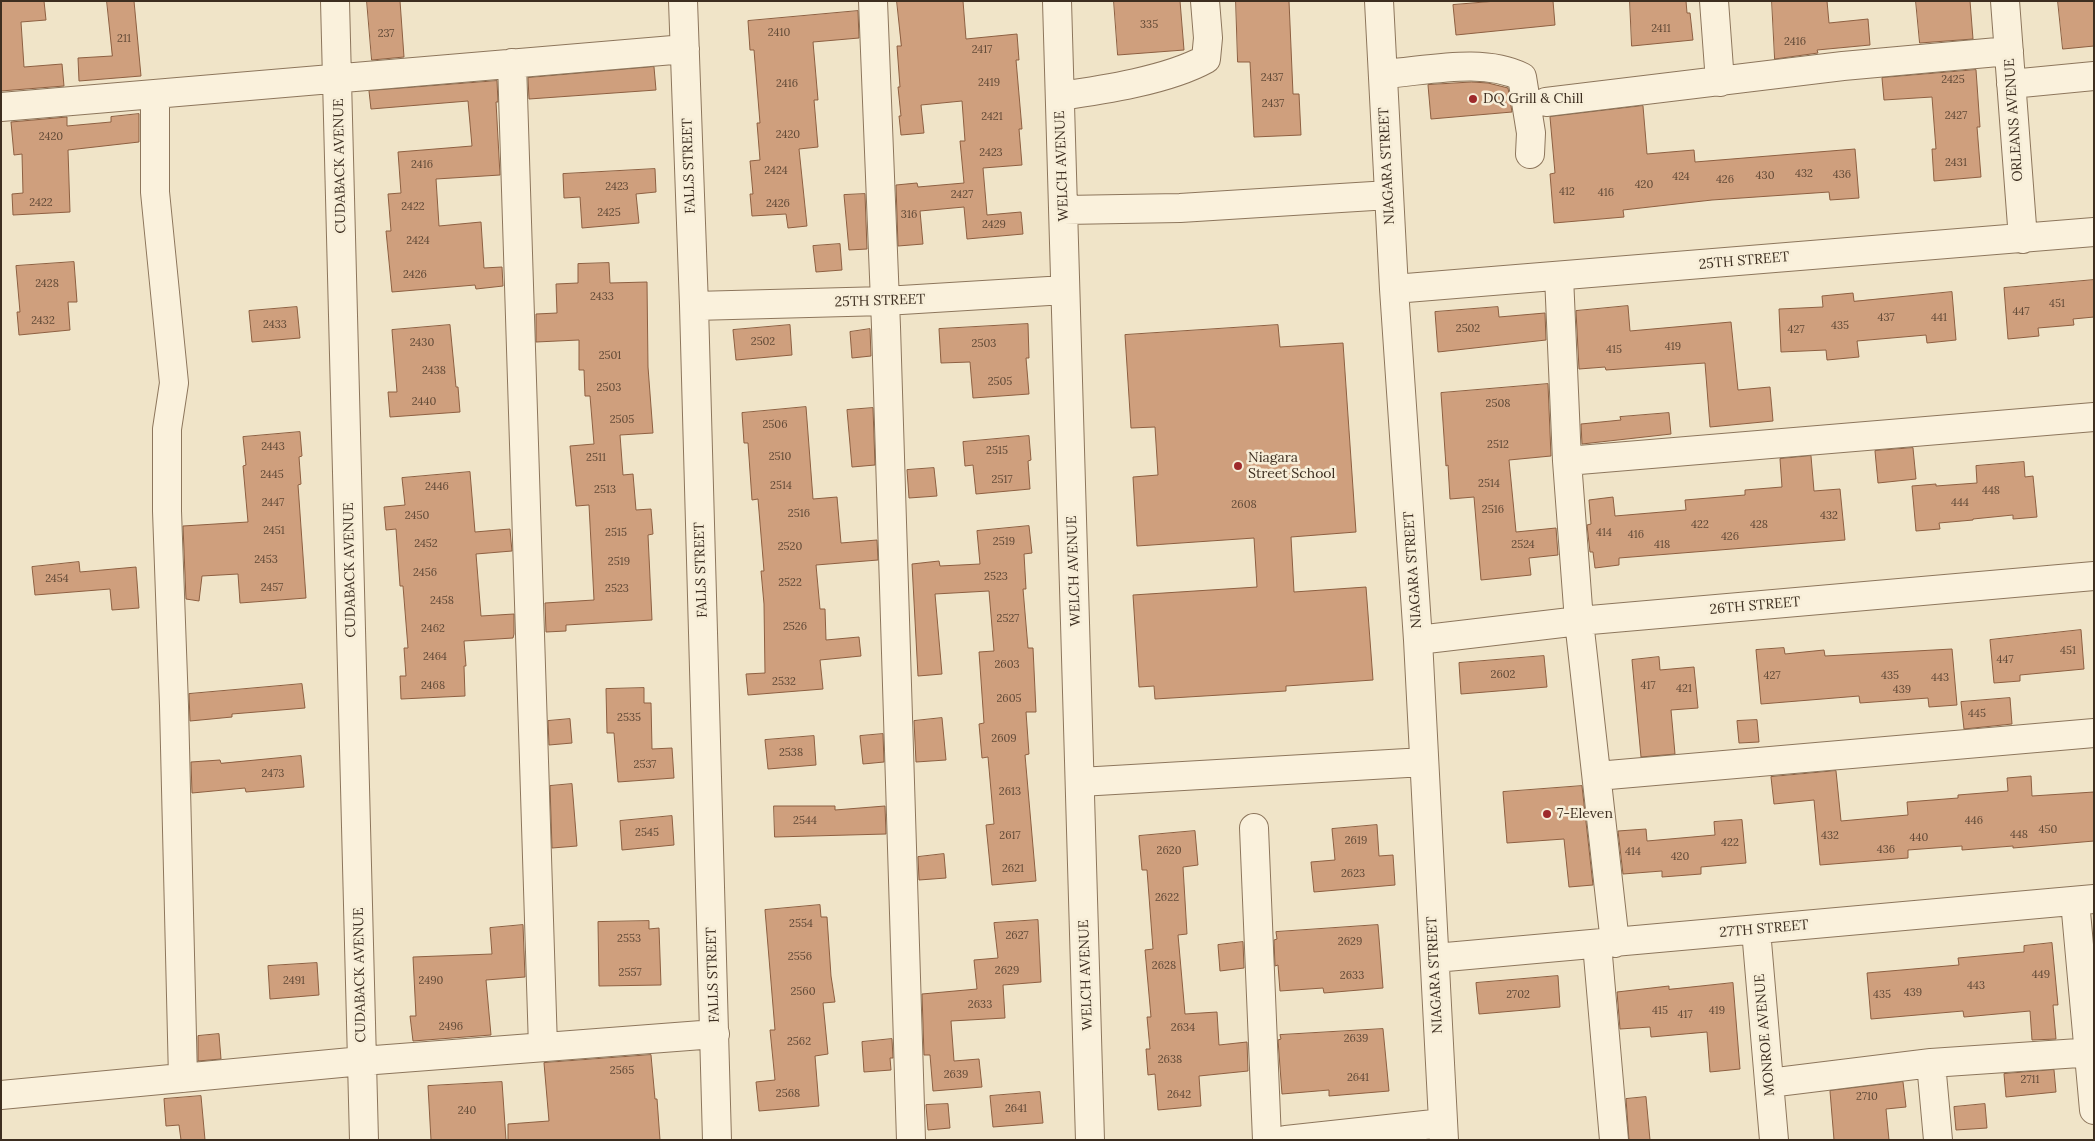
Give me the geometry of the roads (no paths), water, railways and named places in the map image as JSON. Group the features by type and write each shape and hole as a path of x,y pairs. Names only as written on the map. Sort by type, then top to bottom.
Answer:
{"street":[{"name":"CUDABACK AVENUE","path":"335,1 364,1140"},
{"name":"FALLS STREET","path":"683,1 694,306 717,1140"},
{"path":"873,1 885,301 911,1140"},
{"name":"WELCH AVENUE","path":"1057,1 1090,1140"},
{"path":"1060,96 1099,90 1188,69 1206,59 1208,38 1205,1"},
{"name":"NIAGARA STREET","path":"1380,1 1394,289 1418,640 1443,1131"},
{"path":"1714,1 1720,82"},
{"name":"ORLEANS AVENUE","path":"2005,1 2022,239"},
{"path":"1,107 685,49"},
{"path":"1546,102 1843,66 2008,51"},
{"path":"512,63 543,1047"},
{"path":"1383,74 1481,66 1507,69 1522,77 1531,133 1530,154"},
{"path":"2011,84 2094,76"},
{"path":"155,94 155,192 174,383 167,428 167,511 174,697 183,1078"},
{"path":"1064,210 1180,208 1389,195"},
{"name":"25TH STREET","path":"1394,289 2094,232"},
{"path":"1559,276 1567,462 1579,621 1597,776 1614,1140"},
{"name":"25TH STREET","path":"694,306 885,301 1065,290"},
{"path":"1567,462 2094,417"},
{"name":"26TH STREET","path":"1418,640 1579,621 2094,576"},
{"path":"1597,776 2094,733"},
{"path":"1080,782 1424,762"},
{"path":"1254,828 1267,1140"},
{"path":"2084,900 2094,1110"},
{"name":"27TH STREET","path":"1435,958 2084,900"},
{"name":"MONROE AVENUE","path":"1756,930 1774,1140"},
{"path":"1,1095 362,1061 715,1034"},
{"path":"1769,1083 1931,1063 2091,1052"},
{"path":"1931,1063 1938,1140"},
{"path":"1286,1140 1443,1131"}],"place":[{"name":"DQ Grill & Chill","path":"1473,99"},
{"name":"Niagara Street School","path":"1238,466"},
{"name":"7-Eleven","path":"1547,814"}]}
